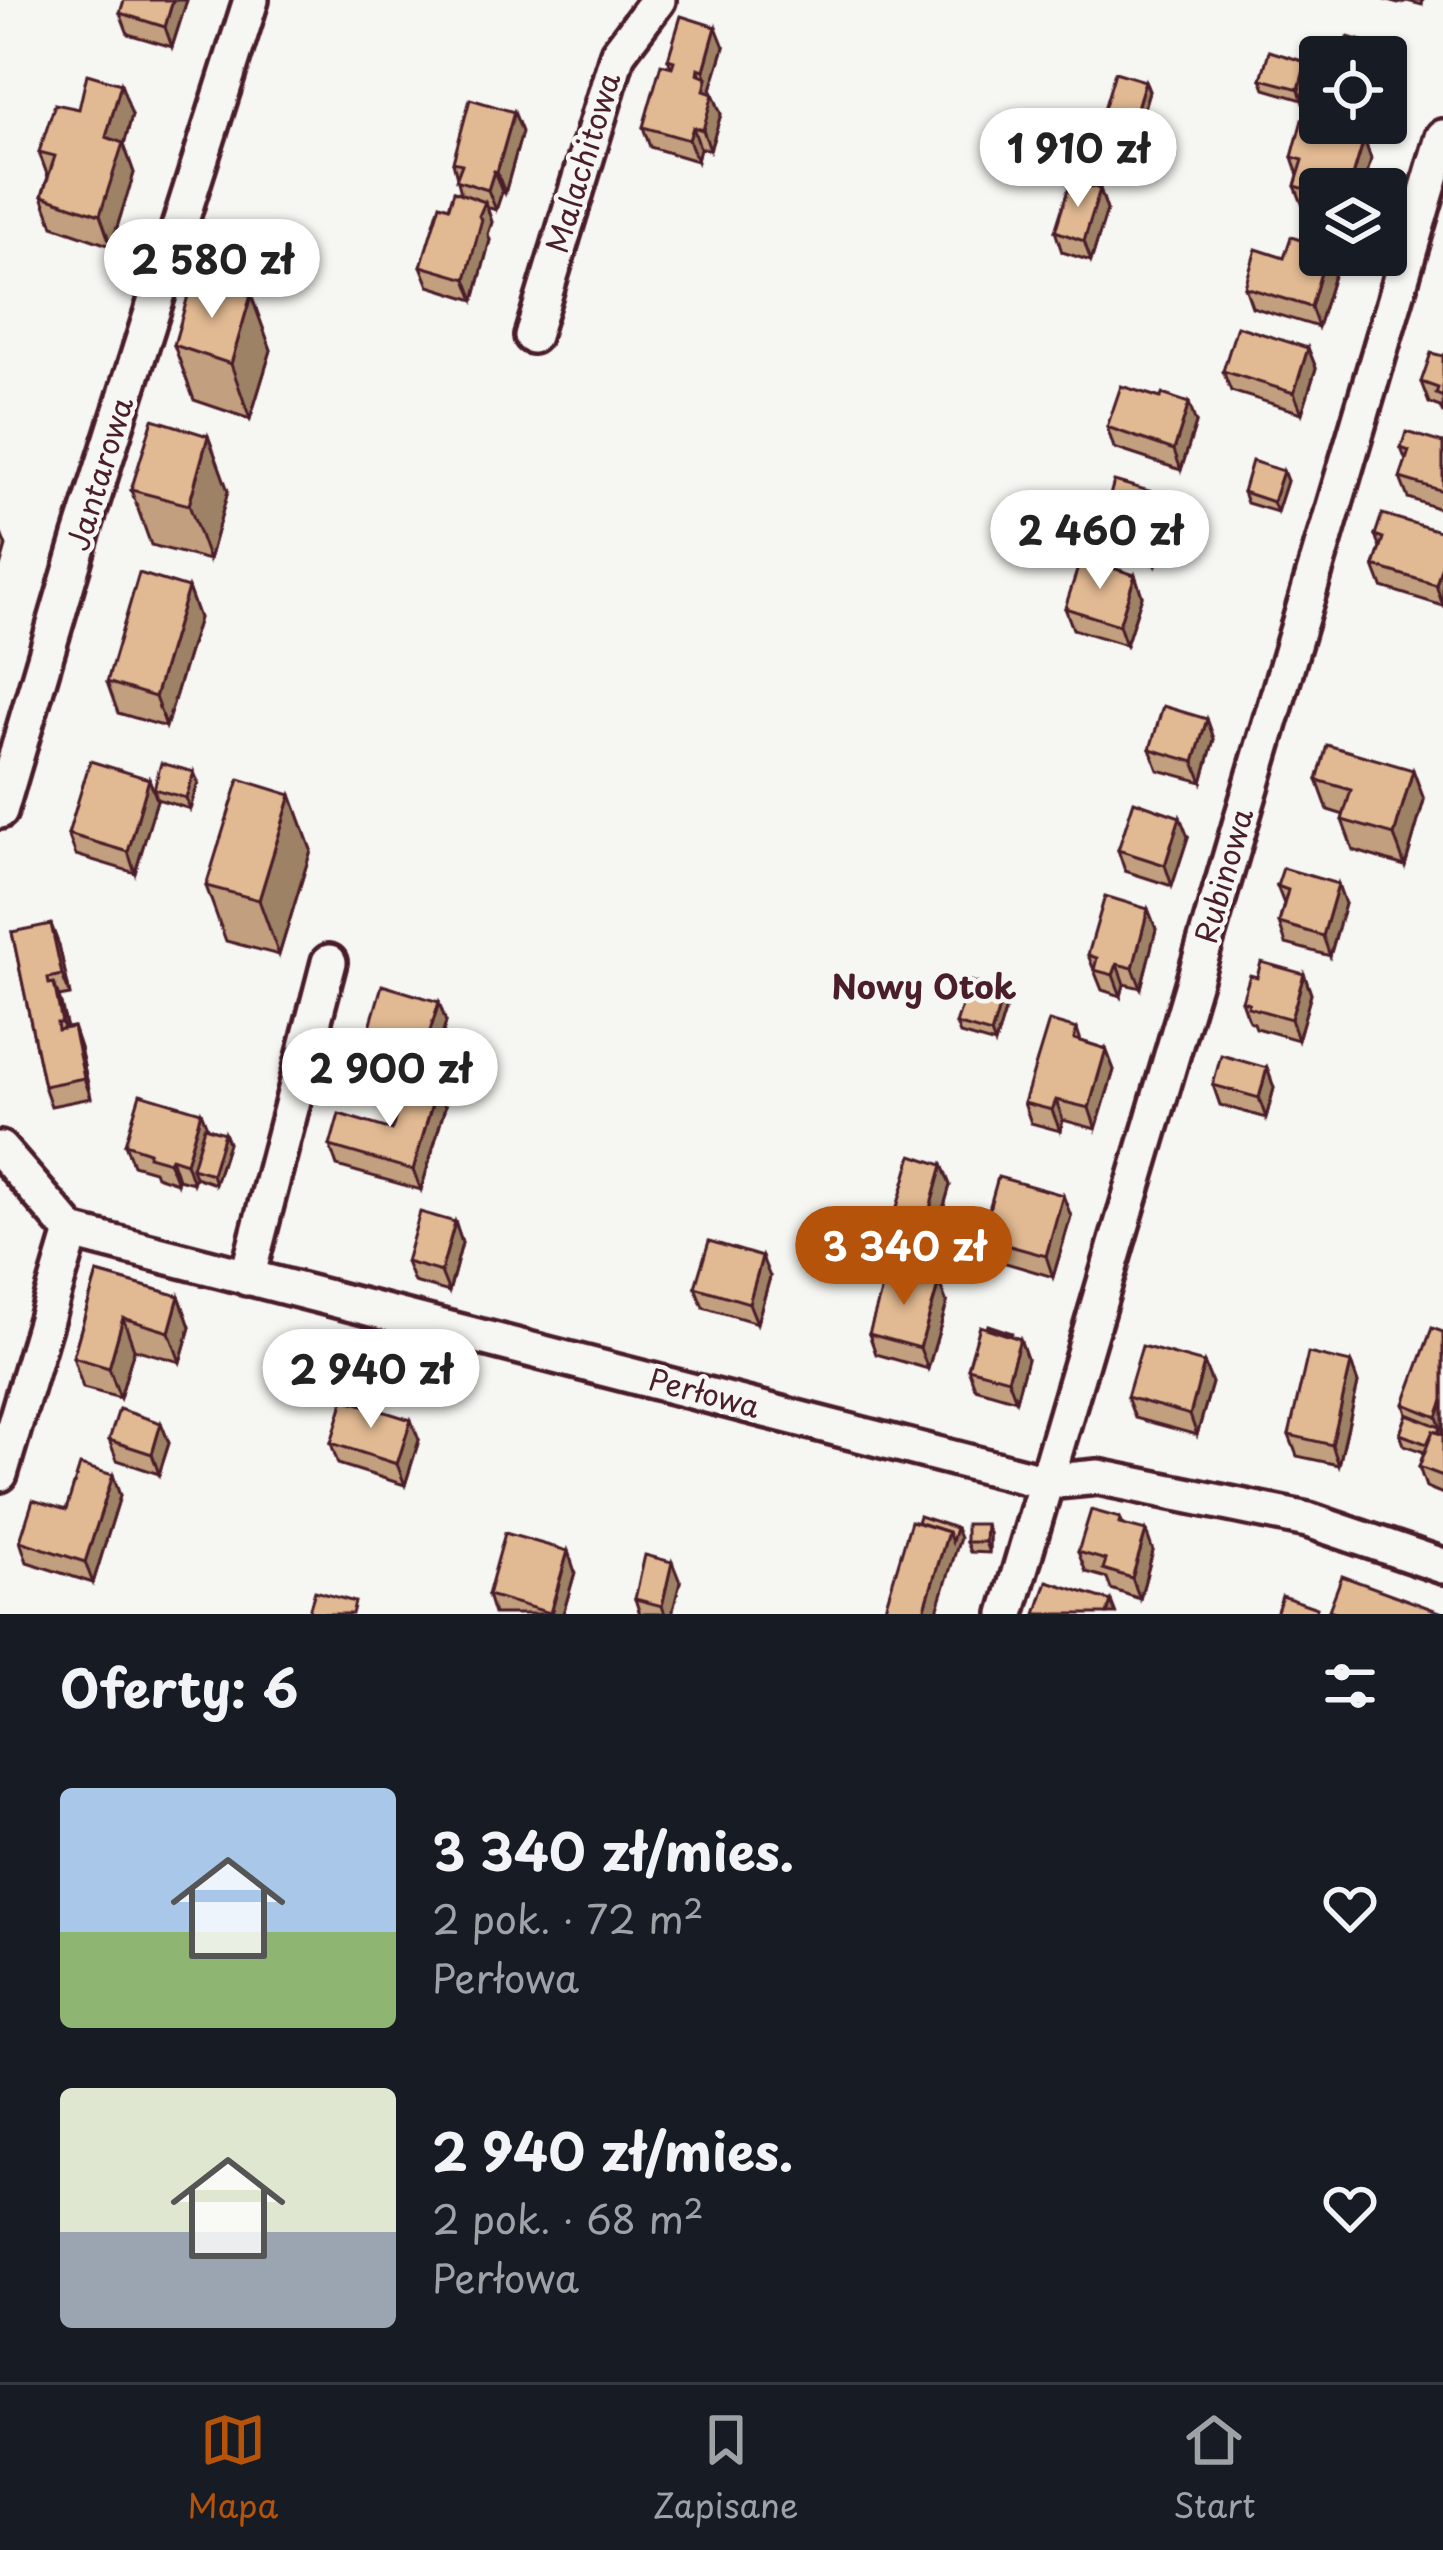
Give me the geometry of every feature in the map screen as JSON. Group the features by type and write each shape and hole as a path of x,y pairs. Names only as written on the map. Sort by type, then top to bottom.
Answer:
{"street":[{"name":"Jantarowa","path":"0,812 81,536 250,0"},
{"name":"Malachitowa","path":"532,336 618,53 658,0"},
{"name":"Rubinowa","path":"1007,1614 1435,193 1443,137"},
{"path":"247,1278 329,962"},
{"path":"0,1150 72,1232 0,1474"},
{"name":"Perłowa","path":"72,1232 1046,1482 1098,1477 1308,1520 1443,1566"}],"building":[{"path":"124,0 173,0 165,27 120,13"},
{"path":"681,16 716,27 704,70 698,68 697,74 707,78 704,91 713,94 703,130 693,127 689,140 643,127 661,64 672,67 674,61 668,59"},
{"path":"1269,51 1299,60 1299,89 1261,79"},
{"path":"1115,72 1145,81 1126,144 1096,136"},
{"path":"87,74 121,84 106,137 123,143 100,215 42,196 55,156 39,152 55,104 79,109"},
{"path":"470,99 514,112 488,190 456,180 462,164 453,162"},
{"path":"1299,131 1299,144 1362,144 1355,168 1301,168 1303,160 1292,157"},
{"path":"1071,180 1100,189 1084,241 1055,231"},
{"path":"454,191 485,202 466,279 421,266 440,204 449,207"},
{"path":"1291,237 1299,239 1299,276 1320,276 1311,307 1245,287 1256,249 1284,258"},
{"path":"193,278 251,295 231,364 174,345"},
{"path":"1237,326 1308,348 1294,393 1223,371"},
{"path":"1431,353 1443,356 1443,397 1436,394 1438,388 1421,382"},
{"path":"1121,386 1189,403 1174,450 1107,427"},
{"path":"153,419 208,436 189,505 131,490"},
{"path":"1406,432 1443,443 1443,491 1400,478 1409,451 1401,448"},
{"path":"1252,461 1283,471 1273,502 1243,492"},
{"path":"1114,481 1163,495 1148,545 1100,531"},
{"path":"1382,514 1443,532 1443,561 1436,585 1374,566 1383,538 1375,535"},
{"path":"1081,558 1135,575 1119,625 1065,608"},
{"path":"139,573 188,588 155,697 107,682"},
{"path":"1163,706 1207,719 1194,762 1150,749"},
{"path":"1327,745 1413,770 1394,835 1342,820 1351,790 1317,780"},
{"path":"90,761 149,779 128,852 68,834"},
{"path":"161,763 194,772 186,798 154,789"},
{"path":"239,779 291,795 259,900 206,886"},
{"path":"1134,801 1180,817 1165,865 1118,850"},
{"path":"1283,868 1338,884 1323,936 1279,923 1288,890 1277,886"},
{"path":"1105,896 1148,909 1133,968 1117,964 1113,975 1094,970 1097,958 1088,955"},
{"path":"51,924 62,975 48,978 49,984 54,983 62,1023 57,1023 58,1030 73,1027 84,1078 44,1086 12,932"},
{"path":"1261,962 1304,974 1291,1019 1242,1001 1250,975 1257,977"},
{"path":"970,981 1004,991 991,1034 956,1024"},
{"path":"382,985 439,1002 423,1054 367,1037"},
{"path":"1049,1021 1077,1029 1074,1039 1106,1049 1089,1108 1056,1100 1052,1110 1024,1103"},
{"path":"1221,1055 1267,1068 1259,1098 1213,1085"},
{"path":"407,1078 437,1087 413,1170 330,1146 339,1114 392,1130"},
{"path":"140,1094 201,1112 186,1163 148,1156 149,1152 125,1144"},
{"path":"204,1127 224,1133 212,1174 192,1168"},
{"path":"912,1155 942,1165 922,1237 891,1228"},
{"path":"998,1177 1063,1195 1046,1256 981,1238"},
{"path":"420,1212 455,1222 441,1272 406,1262"},
{"path":"709,1241 762,1257 749,1303 695,1287"},
{"path":"888,1267 939,1282 920,1348 869,1334"},
{"path":"97,1273 179,1296 169,1332 123,1318 109,1368 73,1357"},
{"path":"980,1326 1020,1339 1008,1379 968,1368"},
{"path":"1432,1328 1443,1332 1443,1400 1437,1417 1404,1404"},
{"path":"1142,1346 1204,1363 1190,1415 1127,1397"},
{"path":"1308,1353 1351,1363 1332,1445 1289,1435"},
{"path":"344,1399 411,1420 397,1464 331,1443"},
{"path":"119,1409 161,1423 152,1454 109,1440"},
{"path":"1407,1414 1440,1427 1438,1433 1433,1431 1427,1444 1400,1434"},
{"path":"1433,1431 1443,1435 1443,1476 1419,1467"},
{"path":"80,1465 113,1475 85,1562 20,1541 33,1500 66,1510"},
{"path":"1091,1510 1146,1531 1132,1578 1103,1569 1106,1560 1078,1552"},
{"path":"919,1516 956,1528 952,1542 948,1532 917,1522"},
{"path":"911,1521 948,1532 923,1614 883,1614"},
{"path":"966,1524 986,1524 985,1542 966,1542"},
{"path":"505,1533 568,1551 550,1613 488,1595"},
{"path":"645,1555 672,1562 662,1606 635,1599"},
{"path":"1342,1576 1443,1614 1340,1614 1329,1610"},
{"path":"1047,1581 1111,1601 1107,1614 1036,1614"},
{"path":"315,1591 355,1602 352,1614 308,1614"},
{"path":"1282,1596 1317,1608 1315,1614 1276,1614"}],"district":[{"name":"Nowy Otok","path":"924,987"}]}
